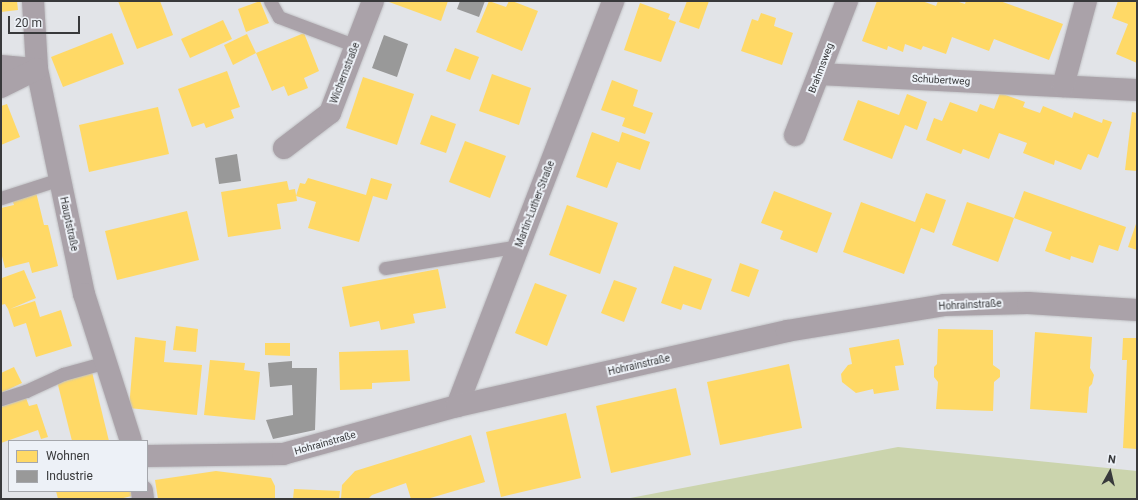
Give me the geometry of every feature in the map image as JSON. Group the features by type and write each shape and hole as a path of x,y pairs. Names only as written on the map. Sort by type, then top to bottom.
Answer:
{"street":[{"name":"Hauptstraße","path":"33,1 37,69 84,294 131,440"},
{"name":"Wichernstraße","path":"284,148 330,113 373,1"},
{"name":"Brahmsweg","path":"795,135 820,74 847,1"},
{"path":"1063,86 1086,1"},
{"name":"Martin-Luther-Straße","path":"457,406 518,246 606,4"},
{"path":"1,66 37,69"},
{"path":"1,87 37,69"},
{"name":"Schubertweg","path":"820,74 1137,90"},
{"name":"Hohrainstraße","path":"148,456 283,454 457,406 787,331 944,305 1028,303 1137,310"}],"lane":[{"path":"270,1 279,17 356,46"},
{"path":"1,198 60,180"},
{"path":"386,268 518,246"},
{"path":"1,400 26,391 63,374 106,362"}],"green space":[{"path":"898,447 1137,471 1137,499 625,499"}],"building: Wohnen":[{"path":"1,1 17,1 18,10 1,12"},
{"path":"118,1 160,1 173,35 137,49"},
{"path":"260,1 269,23 246,32 238,9"},
{"path":"389,1 448,1 441,21"},
{"path":"489,1 506,7 509,1 512,1 538,11 522,51 476,32"},
{"path":"687,1 709,1 699,29 679,22"},
{"path":"877,1 922,1 936,6 938,1 956,1 965,4 966,1 1000,1 1063,24 1049,60 994,39 989,51 952,37 946,54 923,46 921,50 905,44 903,52 888,46 887,50 862,41"},
{"path":"1118,1 1137,1 1137,63 1116,54 1128,24 1112,18"},
{"path":"640,3 670,14 668,19 676,22 661,62 624,50"},
{"path":"761,13 776,18 774,26 793,33 782,65 741,51 752,19 758,21"},
{"path":"223,20 232,39 190,58 181,39"},
{"path":"112,33 124,64 63,87 51,57"},
{"path":"304,33 319,71 304,78 308,88 288,96 284,86 272,91 256,53"},
{"path":"247,34 256,53 233,65 224,45"},
{"path":"455,48 479,57 470,80 446,71"},
{"path":"227,71 240,107 231,110 234,118 206,128 204,123 192,127 178,89"},
{"path":"492,74 531,88 519,125 479,111"},
{"path":"363,77 414,94 397,145 346,128"},
{"path":"612,80 638,90 633,106 653,113 645,134 622,126 625,118 601,110"},
{"path":"1000,93 1025,102 1023,107 1040,113 1043,106 1072,118 1074,112 1102,123 1103,119 1112,122 1098,158 1088,154 1081,170 1055,160 1054,165 1023,153 1027,143 999,133 989,159 963,149 961,154 926,140 934,118 942,121 950,102 977,112 980,104 994,109"},
{"path":"907,94 927,102 917,130 905,125 892,159 843,140 858,100 899,115"},
{"path":"7,104 20,137 1,145 1,106"},
{"path":"158,107 169,154 89,172 79,125"},
{"path":"1132,112 1137,113 1137,171 1125,170"},
{"path":"431,115 456,124 446,153 420,144"},
{"path":"592,132 619,142 622,132 650,142 640,170 617,162 607,188 576,177"},
{"path":"465,141 506,156 490,198 449,182"},
{"path":"308,178 366,195 371,178 392,184 387,200 373,196 359,242 308,228 316,202 296,196 300,183 305,184"},
{"path":"287,181 289,190 295,189 297,201 277,204 281,229 228,237 221,192"},
{"path":"774,191 832,213 817,253 780,239 783,231 761,223"},
{"path":"1024,191 1126,227 1118,251 1099,245 1093,263 1071,256 1070,260 1045,251 1052,232 1014,218"},
{"path":"36,192 44,225 48,225 58,266 32,273 29,262 5,268 1,252 1,208 14,205 12,199"},
{"path":"926,193 946,200 934,233 921,228 904,274 843,252 861,202 915,222"},
{"path":"967,202 1014,218 998,262 952,245"},
{"path":"567,205 618,223 600,274 549,255"},
{"path":"187,211 199,260 117,280 105,231"},
{"path":"1137,221 1137,250 1128,247"},
{"path":"740,263 759,270 749,297 731,291"},
{"path":"674,266 712,279 701,310 683,304 681,310 661,303"},
{"path":"438,269 446,308 413,314 415,323 381,330 379,321 350,327 342,287"},
{"path":"24,270 36,298 10,309 35,301 40,317 61,310 72,346 36,357 26,323 14,327 8,309 5,304 1,305 1,275 2,278"},
{"path":"614,280 637,288 624,322 601,313"},
{"path":"535,283 567,295 547,346 515,333"},
{"path":"176,326 198,329 196,352 173,350"},
{"path":"938,329 993,330 993,365 1000,370 1000,377 994,382 993,411 936,409 938,382 934,377 934,367 937,364"},
{"path":"1035,332 1092,337 1090,368 1094,375 1092,384 1089,387 1087,413 1030,409"},
{"path":"135,337 166,341 164,362 202,365 197,415 129,408"},
{"path":"1123,338 1137,338 1137,449 1123,448 1127,360 1122,360"},
{"path":"899,339 904,365 895,366 899,390 874,394 873,389 856,393 842,382 841,374 848,365 852,364 849,348"},
{"path":"265,343 290,343 290,356 265,355"},
{"path":"408,350 410,381 372,383 372,389 340,390 339,352"},
{"path":"210,360 245,363 244,370 260,372 255,420 204,415"},
{"path":"789,364 802,428 720,445 707,382"},
{"path":"14,367 22,383 1,393 1,373"},
{"path":"92,372 109,440 72,440 57,381"},
{"path":"676,388 691,455 611,473 596,406"},
{"path":"26,398 29,406 37,404 48,437 41,439 38,430 1,443 1,407"},
{"path":"566,413 581,478 501,497 486,432"},
{"path":"471,435 485,482 427,499 411,499 406,483 372,495 368,499 341,499 342,485 355,471"},
{"path":"216,471 271,478 275,486 275,499 158,499 155,480"},
{"path":"294,489 340,491 339,499 293,499"},
{"path":"56,492 131,492 132,496 119,499 58,499"}],"building: Industrie":[{"path":"460,1 485,1 479,17 457,9"},
{"path":"384,35 408,44 397,77 372,68"},
{"path":"237,154 241,181 219,184 215,158"},
{"path":"292,361 292,368 317,368 315,430 273,439 266,420 293,415 292,385 270,387 268,363"}]}
